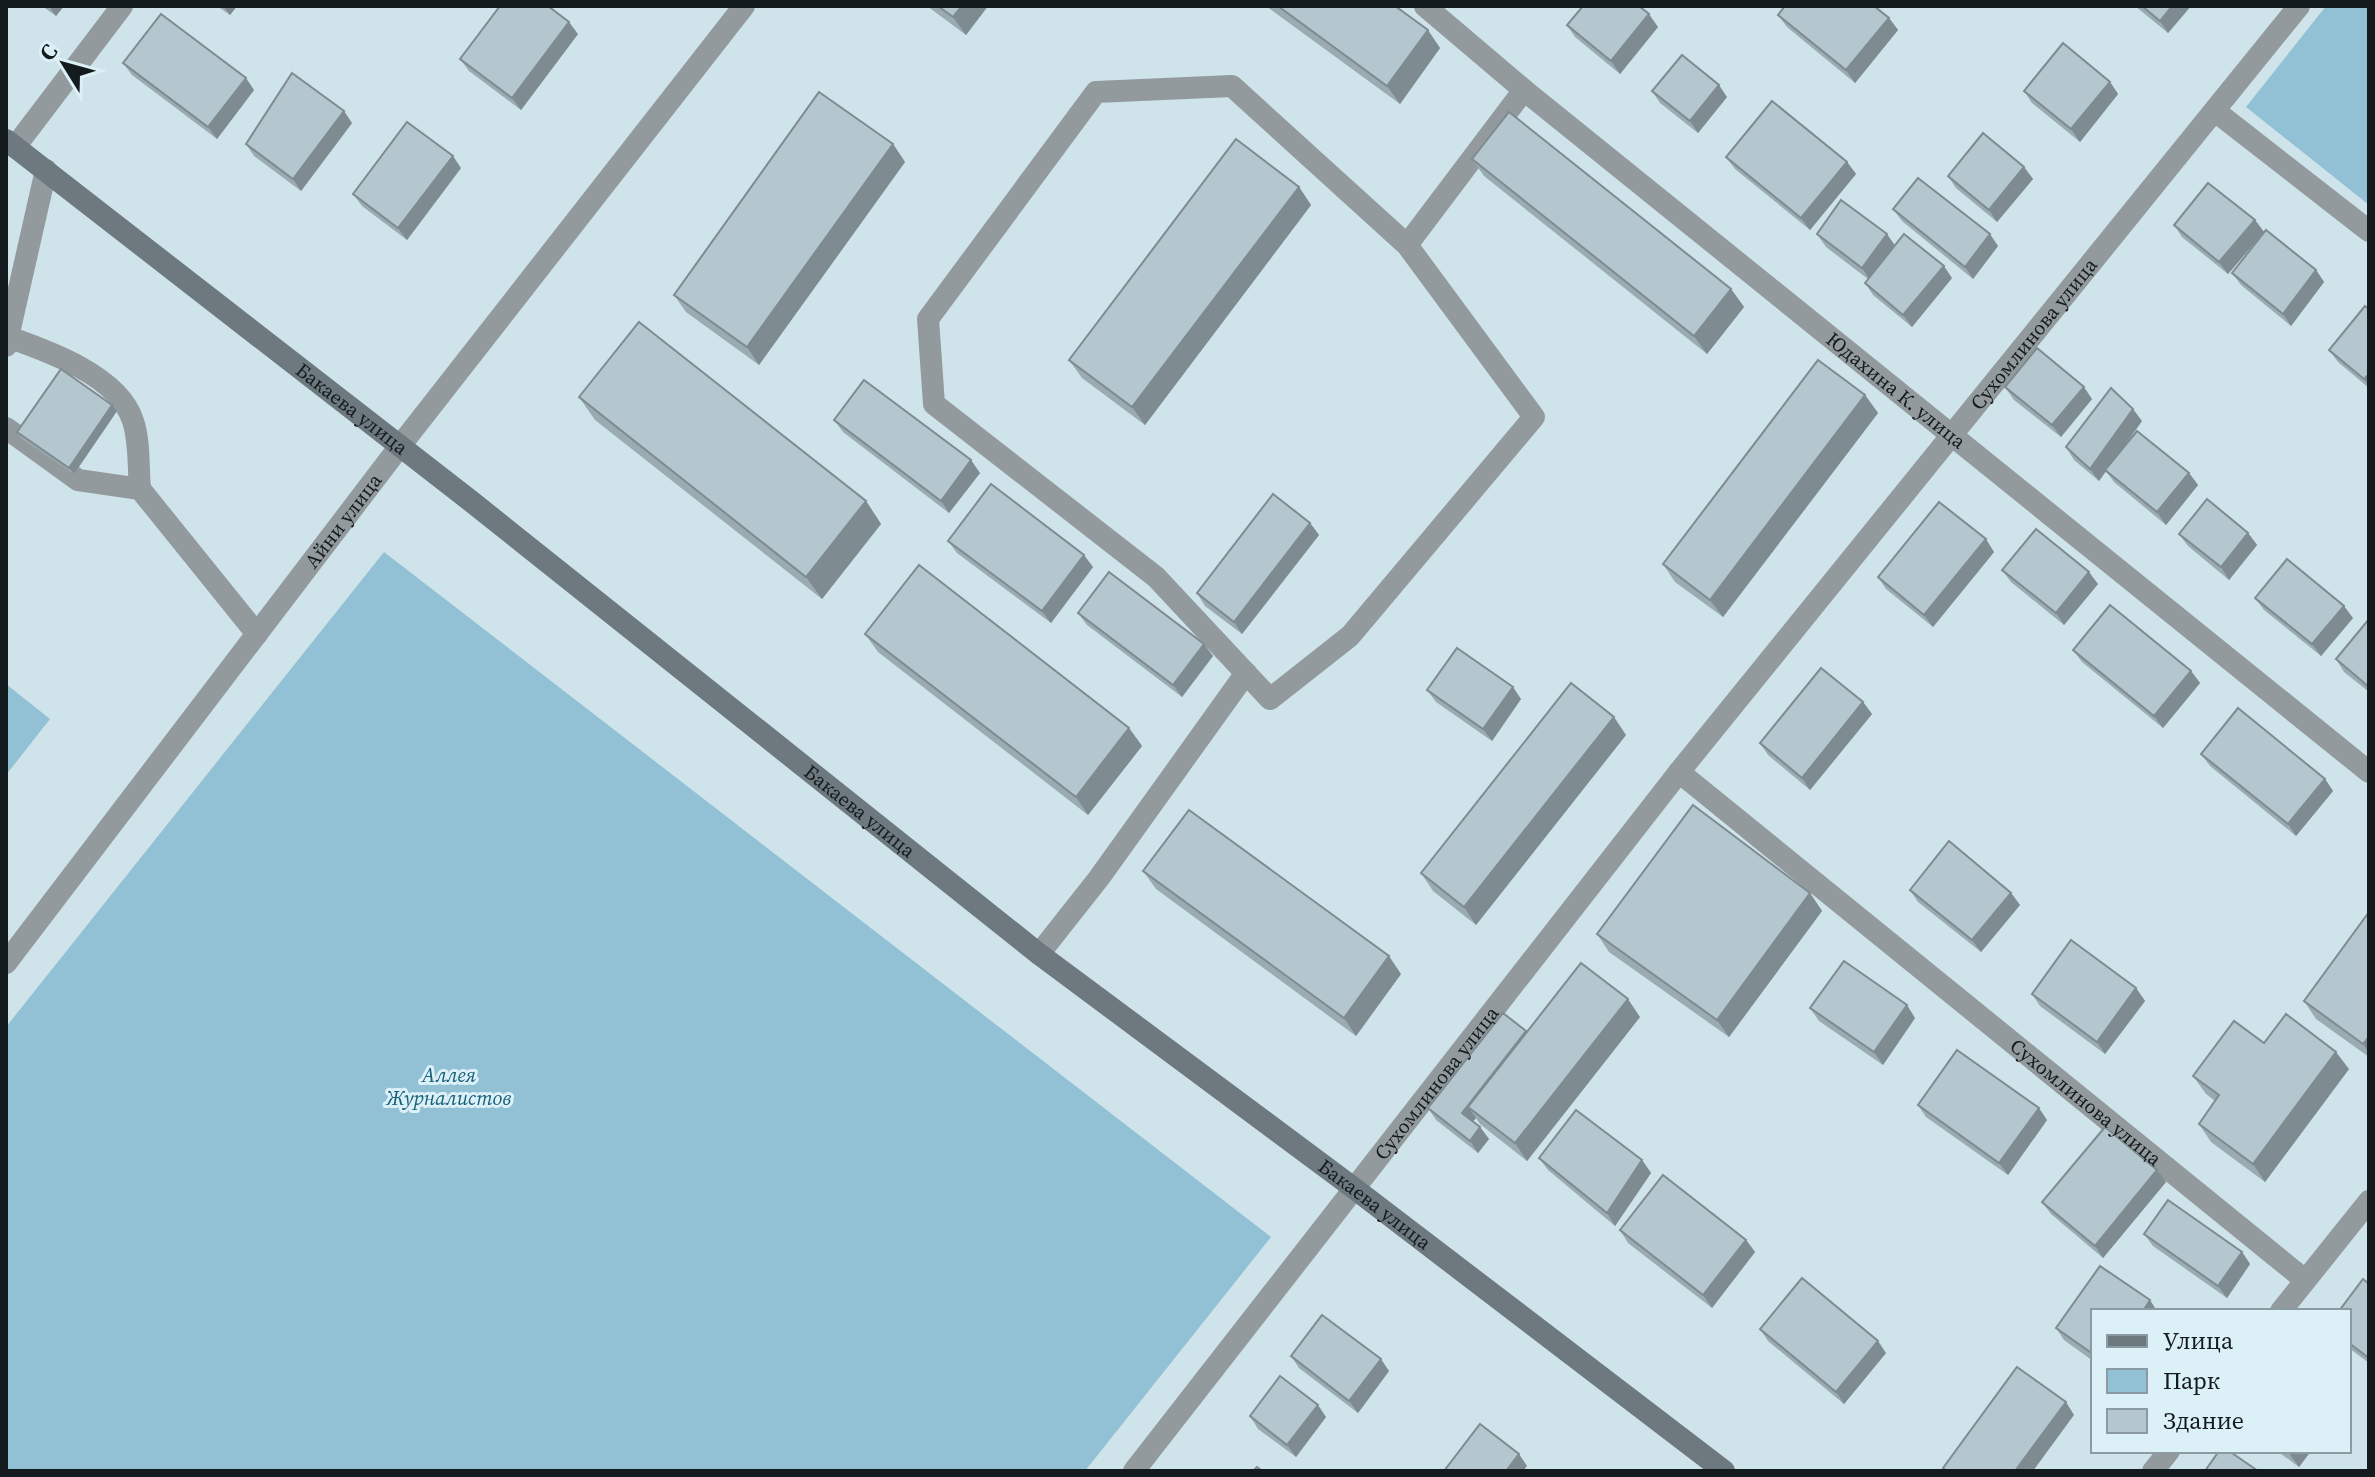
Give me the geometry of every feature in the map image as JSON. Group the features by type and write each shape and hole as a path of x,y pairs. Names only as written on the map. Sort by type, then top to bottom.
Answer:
{"main road":[{"name":"Бакаева улица","path":"10,144 400,446 1039,954 1355,1189 1724,1471"}],"street":[{"path":"10,144 122,6"},
{"name":"Айни улица","path":"6,963 400,446 744,6"},
{"name":"Юдахина К. улица","path":"1425,6 1524,90 2369,772"},
{"name":"Сухомлинова улица","path":"1134,1471 1679,772 2299,6"},
{"path":"1232,86 1407,245 1534,417 1350,636 1270,699 1156,577 934,404 928,319 1096,92 1232,86"},
{"path":"1407,245 1524,90"},
{"path":"2215,111 2369,231"},
{"path":"46,170 7,342 64,356 125,404 136,431 140,489 257,634"},
{"path":"6,428 78,480 140,489"},
{"path":"1039,954 1099,878 1246,673"},
{"name":"Сухомлинова улица","path":"1679,772 2305,1280"},
{"path":"2283,1309 2369,1201"},
{"path":"2153,1471 2167,1453"}],"green space":[{"path":"2326,6 2369,6 2369,205 2246,107"},
{"name":"Аллея Журналистов","path":"384,552 1271,1237 1085,1471 6,1471 6,1027"},
{"path":"6,684 50,719 6,775"}],"building":[{"path":"500,6 548,6 569,22 512,98 460,59"},
{"path":"938,6 962,6 953,17"},
{"path":"1278,6 1395,6 1428,30 1387,86"},
{"path":"1583,6 1639,6 1649,14 1611,61 1567,25"},
{"path":"1785,6 1874,6 1889,18 1846,70 1778,15"},
{"path":"2142,6 2172,6 2160,21"},
{"path":"161,14 246,78 208,127 123,63"},
{"path":"2063,43 2110,82 2071,129 2024,91"},
{"path":"1682,55 1719,85 1690,121 1652,91"},
{"path":"292,73 344,111 293,179 246,144"},
{"path":"819,92 893,144 747,347 674,295"},
{"path":"1772,101 1847,162 1801,218 1726,157"},
{"path":"1509,112 1731,289 1694,336 1472,159"},
{"path":"407,122 453,156 398,228 353,194"},
{"path":"1983,133 2024,167 1989,210 1948,176"},
{"path":"1236,139 1299,187 1132,407 1069,360"},
{"path":"1918,178 1990,234 1965,267 1893,209"},
{"path":"2208,183 2255,220 2219,262 2174,225"},
{"path":"1841,200 1887,234 1862,268 1817,234"},
{"path":"2266,230 2316,270 2283,314 2232,273"},
{"path":"1904,234 1944,266 1903,315 1865,283"},
{"path":"2365,306 2369,309 2369,374 2364,379 2329,350"},
{"path":"639,322 866,501 806,577 579,397"},
{"path":"2037,348 2084,387 2052,425 2005,387"},
{"path":"1818,360 1865,395 1710,600 1663,564"},
{"path":"61,369 112,405 69,468 17,432"},
{"path":"864,380 971,460 941,501 834,420"},
{"path":"2111,388 2133,409 2090,469 2066,447"},
{"path":"2137,431 2189,473 2157,512 2105,470"},
{"path":"991,484 1084,555 1042,611 948,541"},
{"path":"1273,494 1310,523 1234,622 1197,593"},
{"path":"2207,499 2248,533 2221,567 2179,534"},
{"path":"1939,502 1986,539 1924,615 1878,577"},
{"path":"2036,529 2089,572 2056,613 2002,570"},
{"path":"2287,559 2344,606 2312,644 2255,598"},
{"path":"919,565 1129,728 1076,797 865,634"},
{"path":"1109,572 1204,644 1173,685 1078,613"},
{"path":"2110,605 2191,671 2154,716 2073,650"},
{"path":"2369,619 2369,687 2336,659"},
{"path":"1457,648 1513,687 1483,729 1427,690"},
{"path":"1821,668 1863,702 1802,778 1760,743"},
{"path":"1571,683 1614,717 1464,907 1421,873"},
{"path":"2238,708 2325,779 2288,824 2201,754"},
{"path":"1693,805 1810,893 1717,1020 1597,934"},
{"path":"1189,810 1389,956 1344,1018 1143,871"},
{"path":"1949,841 2011,893 1972,940 1910,890"},
{"path":"2369,912 2369,1037 2363,1044 2304,1001"},
{"path":"2071,940 2136,988 2097,1042 2032,994"},
{"path":"1844,961 1907,1005 1874,1052 1810,1008"},
{"path":"1581,963 1628,999 1515,1143 1468,1107"},
{"path":"1503,1013 1526,1031 1462,1113 1480,1127 1470,1141 1428,1108"},
{"path":"2286,1014 2336,1052 2253,1164 2199,1124 2219,1095 2193,1076 2234,1021 2264,1043"},
{"path":"1957,1050 2039,1108 1999,1163 1918,1105"},
{"path":"1576,1110 1642,1160 1607,1213 1539,1158"},
{"path":"2105,1127 2157,1170 2095,1246 2042,1202"},
{"path":"1663,1175 1746,1240 1703,1295 1620,1230"},
{"path":"2168,1200 2242,1252 2218,1286 2144,1234"},
{"path":"2100,1266 2150,1300 2144,1309 2091,1309 2091,1353 2056,1328"},
{"path":"1802,1278 1878,1341 1836,1392 1760,1329"},
{"path":"2363,1279 2369,1284 2369,1358 2351,1344 2351,1309 2340,1309"},
{"path":"1322,1315 1381,1359 1349,1401 1291,1356"},
{"path":"2017,1367 2066,1402 2015,1471 1947,1471 1943,1468"},
{"path":"1280,1376 1318,1405 1287,1445 1250,1416"},
{"path":"1480,1424 1519,1454 1506,1471 1444,1471"},
{"path":"2218,1453 2232,1453 2258,1471 2205,1471"}]}
